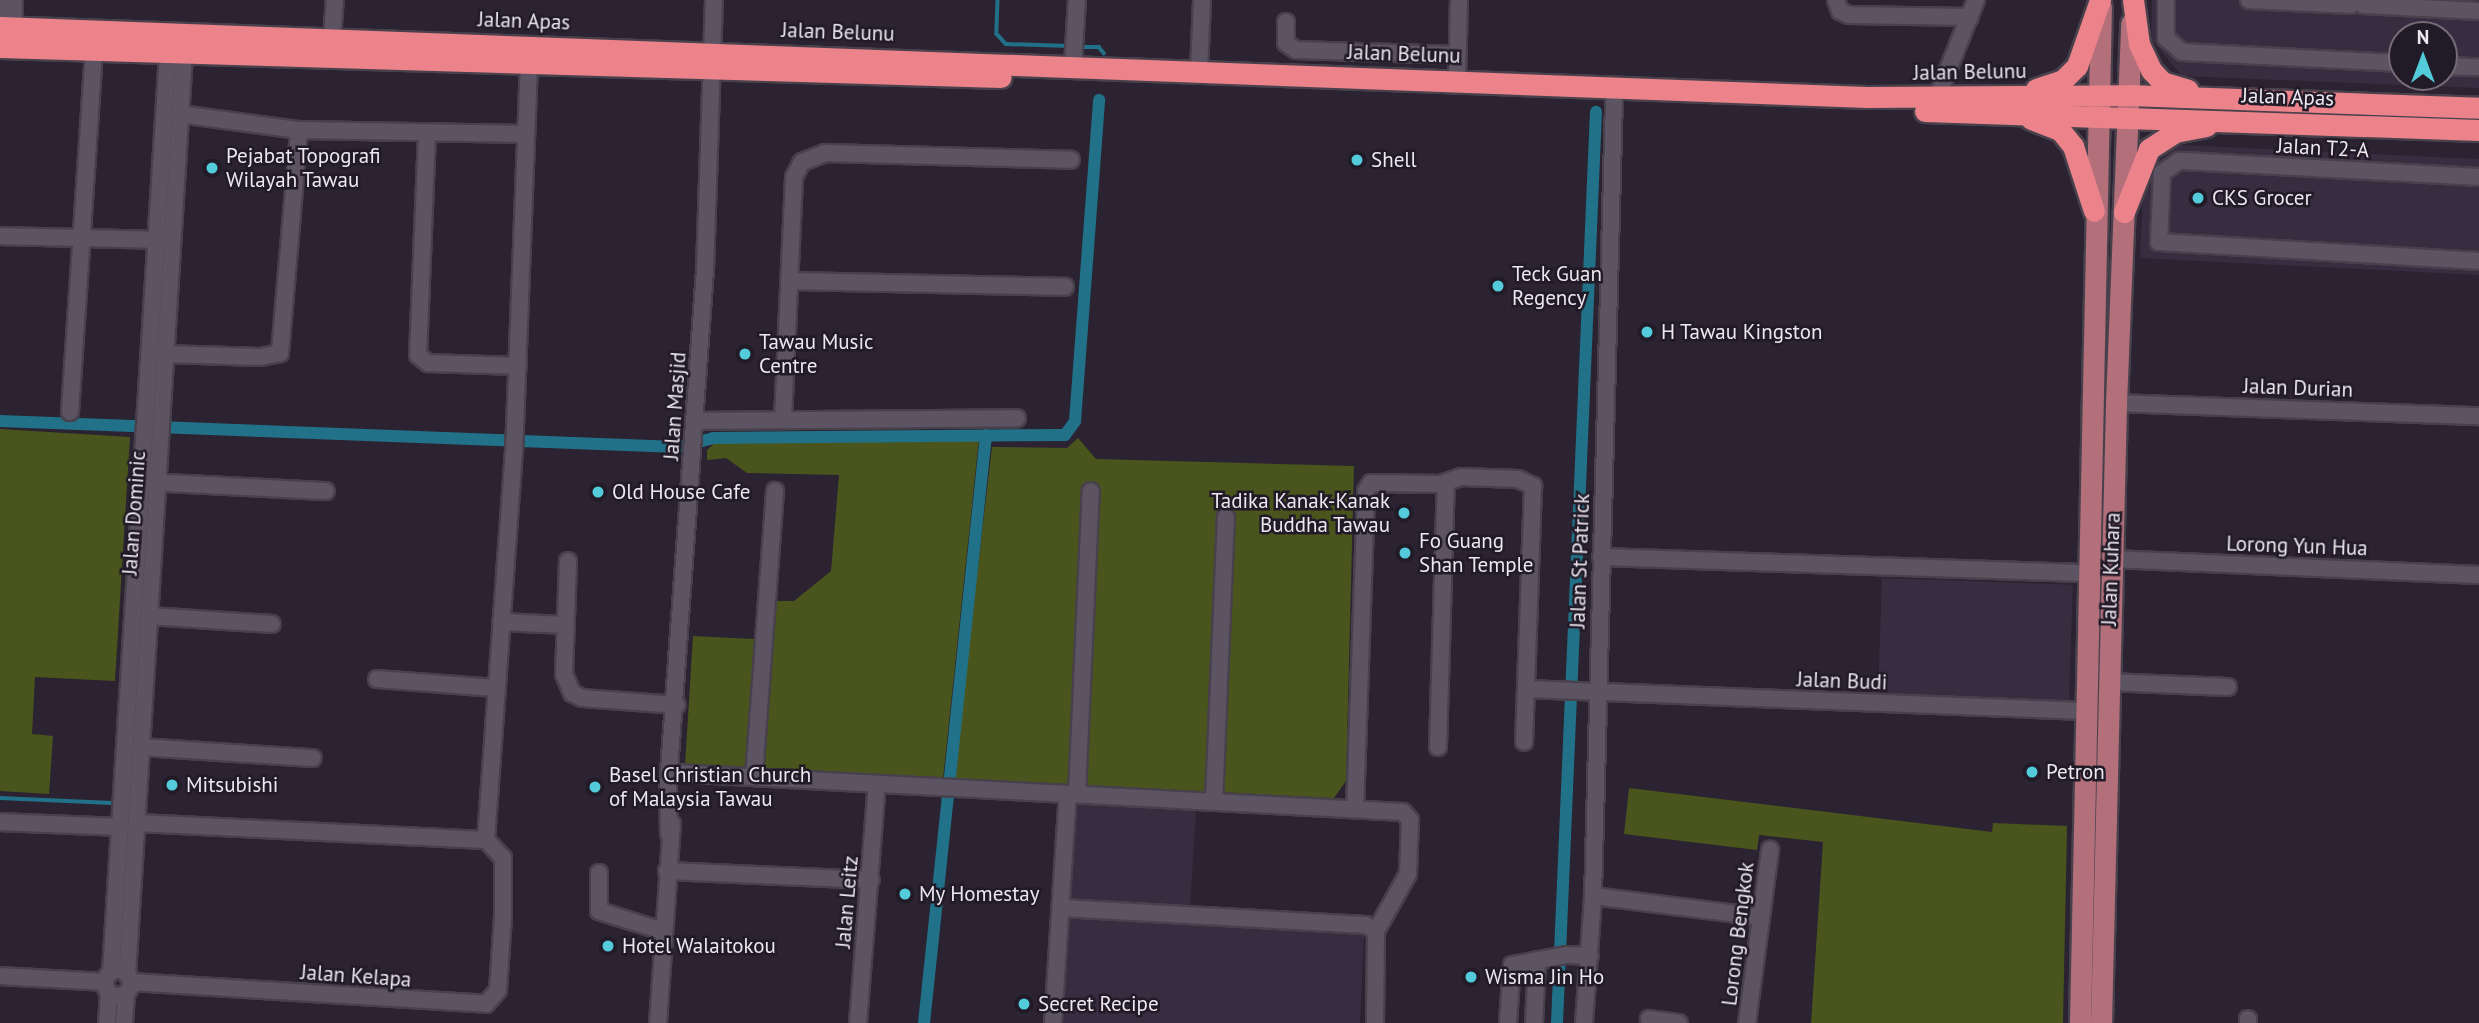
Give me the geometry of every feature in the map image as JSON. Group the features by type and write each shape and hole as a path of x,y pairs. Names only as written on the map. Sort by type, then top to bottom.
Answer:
{"highway":[{"path":"2003,105 2063,80 2077,66 2101,0"},
{"path":"2132,0 2144,58 2162,82 2243,109"},
{"name":"Jalan Apas","path":"5,27 332,39 711,59"},
{"path":"160,32 176,52"},
{"name":"Jalan Apas","path":"0,47 529,62 711,59"},
{"name":"Jalan Belunu","path":"711,59 1074,53 1199,71 1937,97 2003,105"},
{"name":"Jalan Belunu","path":"711,59 1614,100 2096,105"},
{"path":"2003,105 2060,130 2081,164 2094,211"},
{"name":"Jalan Apas","path":"2096,105 2243,109 2479,108"},
{"name":"Jalan Apas","path":"2243,109 2473,132"},
{"path":"2124,212 2140,162 2162,139 2243,109"}],"main road":[{"name":"Jalan Kuhara","path":"2087,1023 2085,711 2090,573 2096,105 2101,0"},
{"name":"Jalan Kuhara","path":"2087,1023 2090,972 2102,960 2116,403 2132,0"}],"street":[{"path":"2,0 5,27"},
{"path":"5,27 14,0"},
{"path":"332,39 335,0"},
{"name":"Jalan Masjid","path":"669,834 666,818 677,705 696,426 714,0"},
{"path":"1074,53 1077,0"},
{"path":"1199,71 1202,0"},
{"path":"1457,81 1459,0"},
{"path":"1836,0 1840,11 1849,15 1970,17"},
{"path":"1937,97 1976,0"},
{"path":"2166,0 2166,38 2182,52 2388,63"},
{"path":"2249,0 2479,10"},
{"path":"1286,22 1286,43 1296,50 1458,55"},
{"path":"70,412 94,50"},
{"name":"Jalan Dominic","path":"153,415 165,354 164,240 180,114 176,52"},
{"name":"Jalan Dominic","path":"124,1023 118,983 120,827 149,482 176,52"},
{"path":"136,823 486,840 514,453 529,62"},
{"path":"2458,66 2479,67"},
{"name":"Jalan St Patrick","path":"1584,1023 1593,896 1614,100"},
{"path":"180,114 299,130 526,134"},
{"path":"165,354 260,357 280,353 299,130"},
{"path":"427,133 418,355 428,362 518,366"},
{"path":"783,420 794,177 808,157 825,153 1071,160"},
{"name":"Jalan T2-A","path":"2479,177 2179,161 2167,166 2162,173 2159,243 2479,261"},
{"path":"0,236 164,240"},
{"path":"789,281 1065,288"},
{"name":"Jalan Durian","path":"2116,403 2479,416"},
{"path":"696,426 783,420 1017,418"},
{"path":"1355,809 1366,488 1375,482 1446,483 1461,477 1518,478 1533,486 1524,742"},
{"path":"149,482 326,491"},
{"name":"Jalan Dominic","path":"107,1023 118,983 136,823 149,616 149,482"},
{"path":"1438,747 1446,483"},
{"path":"754,777 775,491"},
{"path":"1054,1023 1061,908 1073,794 1091,491"},
{"path":"1214,801 1226,517"},
{"path":"1601,557 2090,573"},
{"name":"Lorong Yun Hua","path":"2112,559 2479,575"},
{"path":"568,561 564,674 572,693 582,698 677,705"},
{"path":"149,616 272,624"},
{"path":"501,622 565,625"},
{"path":"377,679 496,688"},
{"path":"2108,682 2228,687"},
{"name":"Jalan Budi","path":"1526,689 2085,711"},
{"path":"141,747 313,758"},
{"name":"Jalan Masjid","path":"658,1023 669,834 676,773 673,749"},
{"path":"676,773 1403,812 1410,820 1408,874 1376,930 1375,1023"},
{"name":"Jalan Leitz","path":"858,1023 877,784"},
{"path":"0,822 120,827"},
{"name":"Jalan Kelapa","path":"0,976 486,1004 498,990 503,917 503,858 486,840"},
{"name":"Lorong Bengkok","path":"1747,1023 1770,850"},
{"path":"667,871 871,880"},
{"path":"598,873 599,911 663,931"},
{"path":"1593,896 1761,917"},
{"path":"1061,908 1350,924 1376,930"},
{"path":"1508,1023 1512,965 1563,955 1590,956"},
{"path":"1534,1023 1537,960"},
{"path":"1649,1019 1679,1023"}],"shaded area":[{"path":"2152,0 2479,0 2479,88 2458,87 2458,21 2388,21 2388,84 2182,76 2151,39"},
{"path":"2178,145 2479,159 2479,275 2140,258 2144,174"},
{"path":"1882,578 2073,585 2069,703 1878,696"},
{"path":"1075,802 1196,810 1190,907 1365,917 1360,1023 1060,1023"}],"green space":[{"path":"0,429 130,437 115,681 35,677 32,734 53,736 49,794 0,791"},
{"path":"1078,438 1096,459 1354,466 1346,781 1334,798 953,778 992,447 1067,448"},
{"path":"979,439 943,779 685,766 693,636 774,640 776,601 794,601 831,571 839,475 747,473 726,458 707,460 707,450 715,443"},
{"path":"1629,788 1992,832 1993,823 2067,826 2063,1023 1811,1023 1823,842 1759,835 1757,850 1624,834"}],"waterway":[{"path":"998,0 997,34 1006,44 1069,46"},
{"path":"1080,47 1099,47 1104,53"},
{"path":"0,421 678,447 713,438 1065,435 1075,421 1099,100"},
{"path":"1557,1023 1596,112"},
{"path":"924,1023 986,435"},
{"path":"0,798 112,803"}],"place":[{"name":"Shell","path":"1357,160"},
{"name":"Pejabat Topografi Wilayah Tawau","path":"212,168"},
{"name":"CKS Grocer","path":"2198,198"},
{"name":"Teck Guan Regency","path":"1498,286"},
{"name":"H Tawau Kingston","path":"1647,332"},
{"name":"Tawau Music Centre","path":"745,354"},
{"name":"Old House Cafe","path":"598,492"},
{"name":"Tadika Kanak-Kanak Buddha Tawau","path":"1404,513"},
{"name":"Fo Guang Shan Temple","path":"1405,553"},
{"name":"Petron","path":"2032,772"},
{"name":"Mitsubishi","path":"172,785"},
{"name":"Basel Christian Church of Malaysia Tawau","path":"595,787"},
{"name":"My Homestay","path":"905,894"},
{"name":"Hotel Walaitokou","path":"608,946"},
{"name":"Wisma Jin Ho","path":"1471,977"},
{"name":"Secret Recipe","path":"1024,1004"}]}
